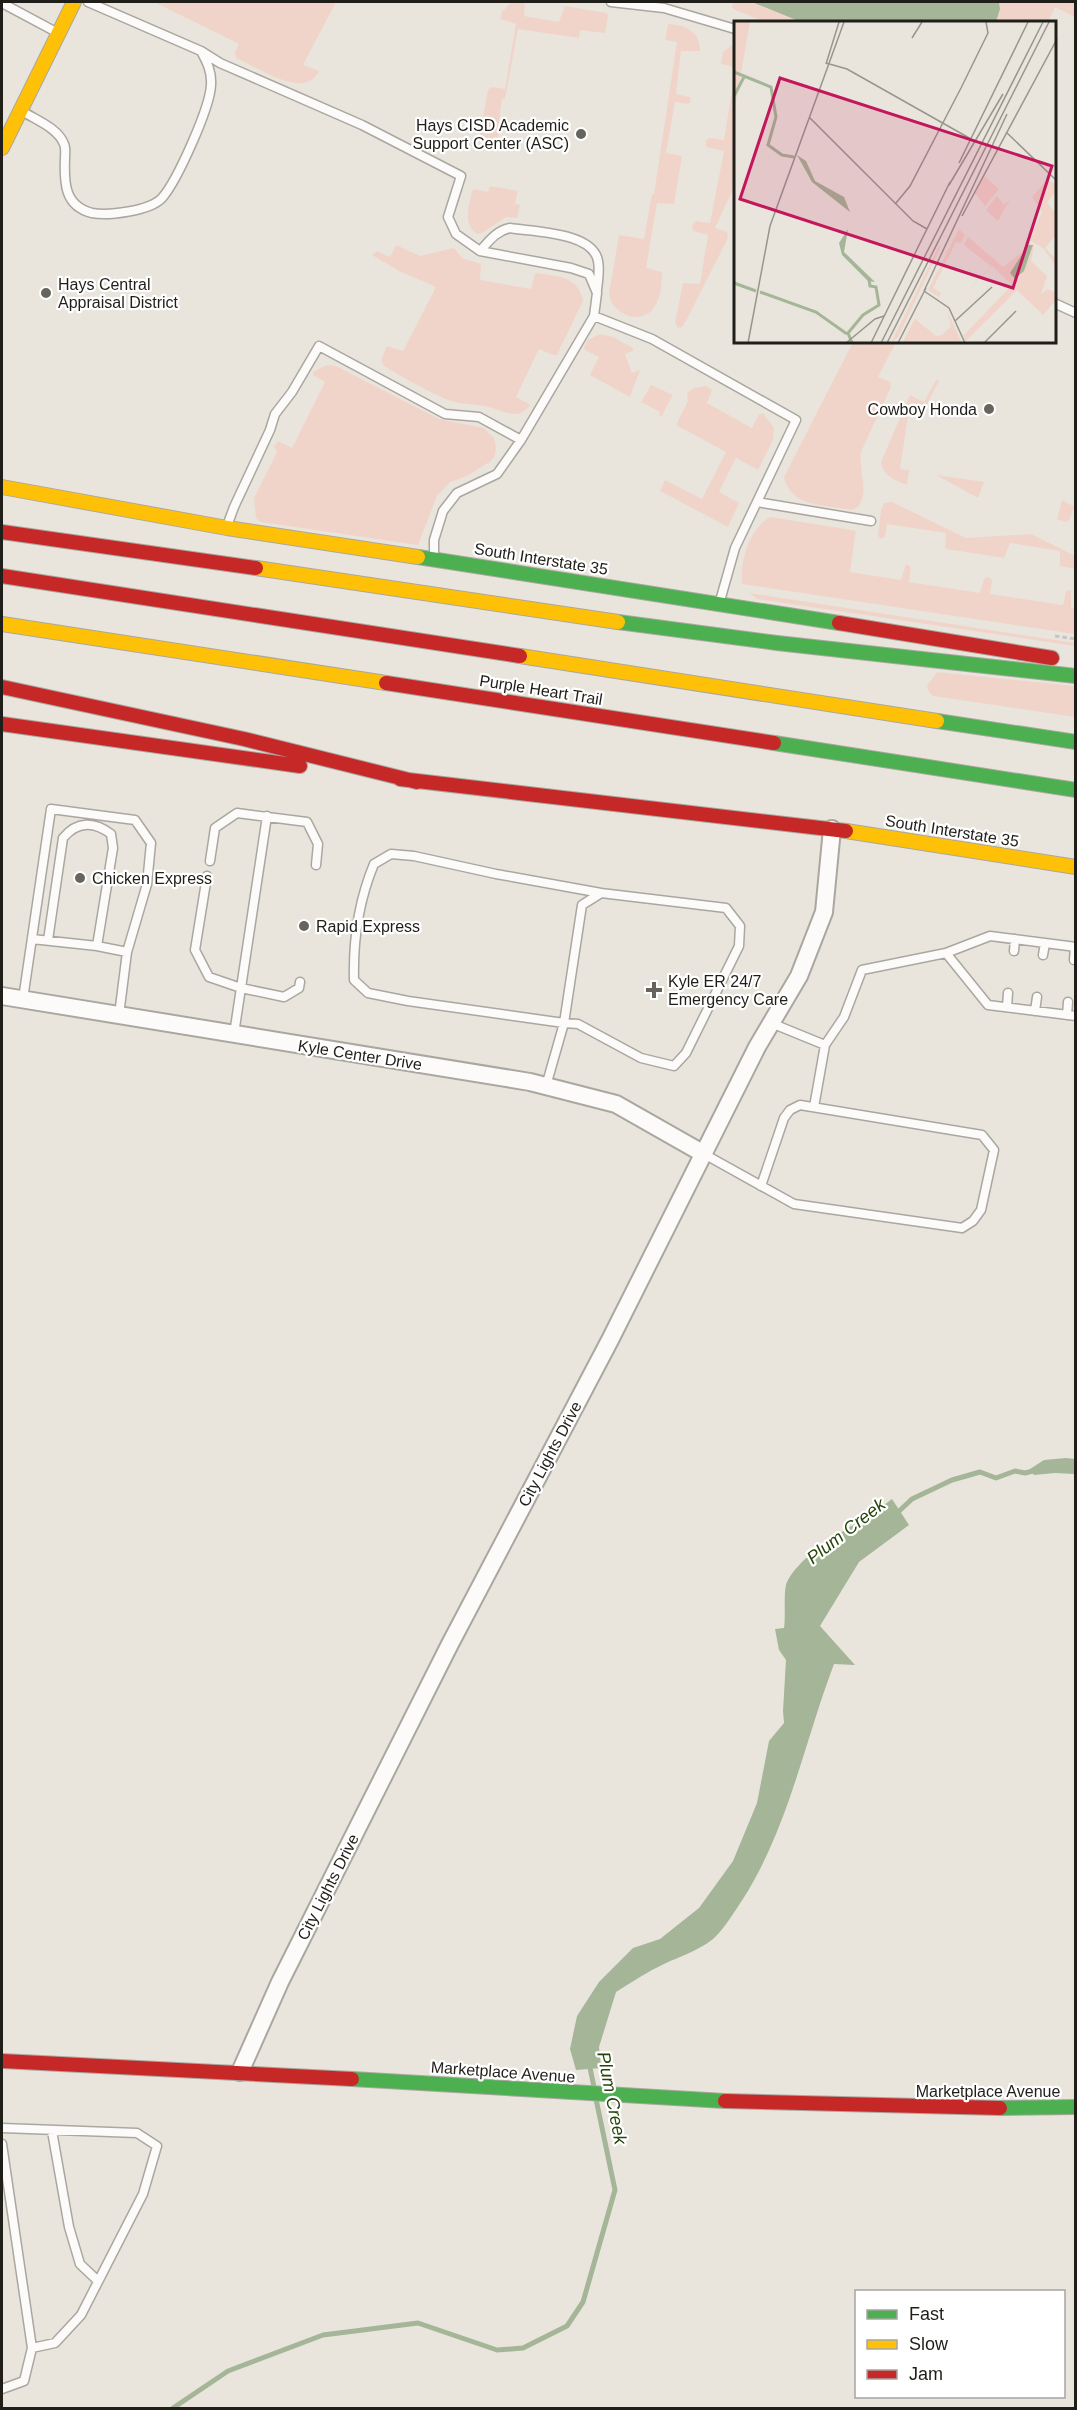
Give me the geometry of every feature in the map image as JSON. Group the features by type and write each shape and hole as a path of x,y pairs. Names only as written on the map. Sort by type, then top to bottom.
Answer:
{"main road":[{"path":"2,148 74,2"},
{"name":"South Interstate 35","path":"2,487 227,528 720,603 1064,660"},
{"path":"2,532 171,554 736,638 1076,676"},
{"name":"Purple Heart Trail","path":"2,576 1076,742"},
{"name":"Purple Heart Trail","path":"2,624 1076,790"},
{"path":"2,687 244,739 417,782"},
{"name":"South Interstate 35","path":"2,724 417,782 832,829 1076,867"},
{"name":"Marketplace Avenue","path":"2,2061 240,2072 643,2098 965,2110 1076,2107"}],"street":[{"name":"City Lights Drive","path":"240,2072 280,1982 444,1655 610,1340 757,1047 799,976 824,912 832,829"},
{"name":"Kyle Center Drive","path":"2,996 546,1086 616,1104 704,1154"}],"lane":[{"path":"88,2 362,125 461,176 448,218 456,234 480,251 571,268 589,274 597,293"},
{"path":"611,2 664,5 734,29"},
{"path":"2,3 58,33"},
{"path":"20,110 56,132 65,146 66,192 74,204 91,212 107,214 146,207 161,199 171,183 197,131 209,100 210,67 201,51"},
{"path":"434,560 434,540 443,512 457,493 497,474 521,440 594,316 598,259 590,246 576,238 510,228 501,230 480,251"},
{"path":"1056,304 1076,314"},
{"path":"594,316 652,339 796,420 735,548 720,603"},
{"path":"227,528 275,414 292,392 319,346 445,414 478,417 521,440"},
{"path":"757,502 871,521"},
{"path":"23,999 51,809 135,820 151,843 147,884 128,952 119,1015"},
{"path":"210,861 215,828 237,813 307,822 318,843 315,865"},
{"path":"234,1034 267,816"},
{"path":"48,940 63,838 70,829 84,824 100,826 111,834 113,848 97,946"},
{"path":"392,854 414,856 601,893 726,908 740,926 739,946 686,1053 674,1066 641,1058 578,1024 564,1023 408,1001 368,993 354,980 353,950 365,886 374,864 392,854"},
{"path":"207,876 195,950 209,977 241,988 284,997 300,988 300,982"},
{"path":"546,1086 564,1023 582,904 601,893"},
{"path":"814,1107 825,1045 844,1017 862,970 946,953 990,936 1075,947 1074,960"},
{"path":"32,939 128,952"},
{"path":"1014,951 1015,939"},
{"path":"1043,955 1045,943"},
{"path":"946,953 988,1005 1071,1015 1068,1002"},
{"path":"1006,1007 1008,993"},
{"path":"1035,1011 1037,997"},
{"path":"771,1023 825,1045"},
{"path":"704,1154 761,1186 794,1204 962,1228 974,1221 981,1210 994,1150 982,1135 800,1105 790,1110 784,1118 761,1186"},
{"path":"2,2139 2,2128 52,2132 137,2133 157,2146 143,2194 81,2315 55,2343 32,2348"},
{"path":"52,2132 69,2227 80,2264 98,2281"},
{"path":"2,2144 32,2348 24,2381 2,2389"}],"shaded area":[{"path":"154,2 336,2 303,65 319,71 312,79 303,83 280,79 236,58 235,52 239,44"},
{"path":"511,2 525,2 524,16 559,22 565,6 607,13 608,16 605,33 580,30 579,38 518,29 505,99 502,99 498,127 501,128 497,140 482,137 480,134 488,90 492,87 505,89 516,24 500,19 502,12"},
{"path":"733,2 752,2 799,21 762,21 732,7"},
{"path":"999,2 1075,2 1075,17 1055,7 1048,21 996,21 1000,9"},
{"path":"668,24 691,30 698,38 700,51 681,51 676,94 690,97 691,102 688,104 675,102 666,153 682,156 674,204 657,203 646,268 662,272 661,289 657,302 650,312 636,317 628,316 615,307 609,293 619,235 644,239 652,194 654,194 677,42 665,40"},
{"path":"734,44 734,67 721,64 723,52"},
{"path":"734,78 734,187 715,228 727,232 728,238 686,321 682,327 678,328 675,323 683,283 700,284 708,235 693,231 692,225 696,221 710,223 724,151 706,147 706,140 710,138 724,140"},
{"path":"490,186 518,191 515,204 520,205 517,218 506,217 477,234 472,230 468,220 472,191 474,189 488,192"},
{"path":"396,245 420,256 454,248 462,258 481,264 480,280 531,289 535,273 566,279 577,286 583,301 557,355 539,349 516,397 530,406 521,413 512,414 451,401 384,366 381,360 387,346 403,351 436,287 399,271 372,255 377,251 390,257"},
{"path":"600,334 613,337 633,348 633,351 625,354 632,373 640,370 630,397 590,375 599,357 585,350 584,347 588,340"},
{"path":"852,344 895,344 878,377 890,382 891,387 861,452 863,494 858,507 852,510 821,506 802,500 794,495 784,477"},
{"path":"326,365 336,366 439,419 484,428 494,438 495,456 491,461 467,476 450,482 437,496 418,545 261,522 256,518 254,498 277,452 274,447 278,441 292,448 325,382 313,375 313,372"},
{"path":"936,380 939,381 926,406 910,403 900,469 909,470 907,485 887,475 881,462 910,395 924,402"},
{"path":"651,385 673,395 661,417 660,412 641,402"},
{"path":"706,386 712,390 707,403 752,428 759,414 763,413 774,428 773,440 758,470 736,458 719,492 739,503 728,527 660,491 665,480 702,499 726,452 676,425 688,401 687,393 694,388"},
{"path":"936,475 984,482 978,498"},
{"path":"1062,500 1075,507 1069,520 1065,522 1057,519"},
{"path":"892,502 966,538 1031,534 1075,556 1075,569 1060,566 1060,551 1010,543 1004,558 947,549 945,547 946,533 887,524 885,537 881,539 878,536 881,510 884,503"},
{"path":"770,517 856,532 850,572 901,580 906,564 911,567 909,582 980,593 984,579 988,577 992,580 990,594 1063,605 1066,591 1071,590 1071,607 1075,608 1075,634 742,584 747,546 756,529"},
{"path":"749,593 1075,643 1075,646 757,599"},
{"path":"937,672 1075,686 1075,717 933,696 927,686"}],"water":[{"path":"752,2 999,2 1000,9 996,21 799,21"},
{"path":"1075,1459 1075,1474 1034,1475 1030,1469 1044,1460"},
{"path":"892,1499 909,1525 859,1562 820,1626 855,1665 834,1664 784,1813 759,1871 733,1914 713,1939 652,1970 616,1992 599,2047 601,2068 576,2070 570,2049 577,2016 599,1982 633,1948 660,1939 699,1908 733,1861 757,1803 769,1741 784,1723 786,1660 779,1650 775,1629 784,1628 787,1582 806,1558"}],"waterway":[{"name":"Plum Creek","path":"896,1514 912,1499 952,1480 980,1472 996,1478 1015,1471 1025,1473 1037,1470"},
{"name":"Plum Creek","path":"589,2063 594,2087"},
{"name":"Plum Creek","path":"173,2408 228,2371 323,2335 418,2323 497,2350 523,2348 567,2326 583,2302 615,2190 596,2099"}],"traffic: fast":[{"path":"418,557 839,623"},
{"path":"618,622 777,643 1076,676"},
{"path":"937,721 1076,742"},
{"path":"774,743 1076,790"},
{"path":"352,2079 725,2101"},
{"path":"1000,2108 1076,2107"}],"traffic: slow":[{"path":"2,148 74,2"},
{"path":"2,487 227,528 418,557"},
{"path":"256,568 618,622"},
{"path":"2,624 386,683"},
{"path":"520,656 937,721"},
{"path":"846,831 1076,867"}],"traffic: jam":[{"path":"2,532 256,568"},
{"path":"2,576 520,656"},
{"path":"839,623 1052,658"},
{"path":"386,683 774,743"},
{"path":"2,687 244,739 417,782"},
{"path":"2,724 300,766"},
{"path":"400,779 846,831"},
{"path":"2,2061 352,2079"},
{"path":"725,2101 1000,2108"}],"place":[{"name":"Hays CISD Academic Support Center (ASC)","path":"581,134"},
{"name":"Hays Central Appraisal District","path":"46,293"},
{"name":"Cowboy Honda","path":"989,409"},
{"name":"Chicken Express","path":"80,878"},
{"name":"Rapid Express","path":"304,926"},
{"name":"Kyle ER 24/7 Emergency Care","path":"654,990"}]}
